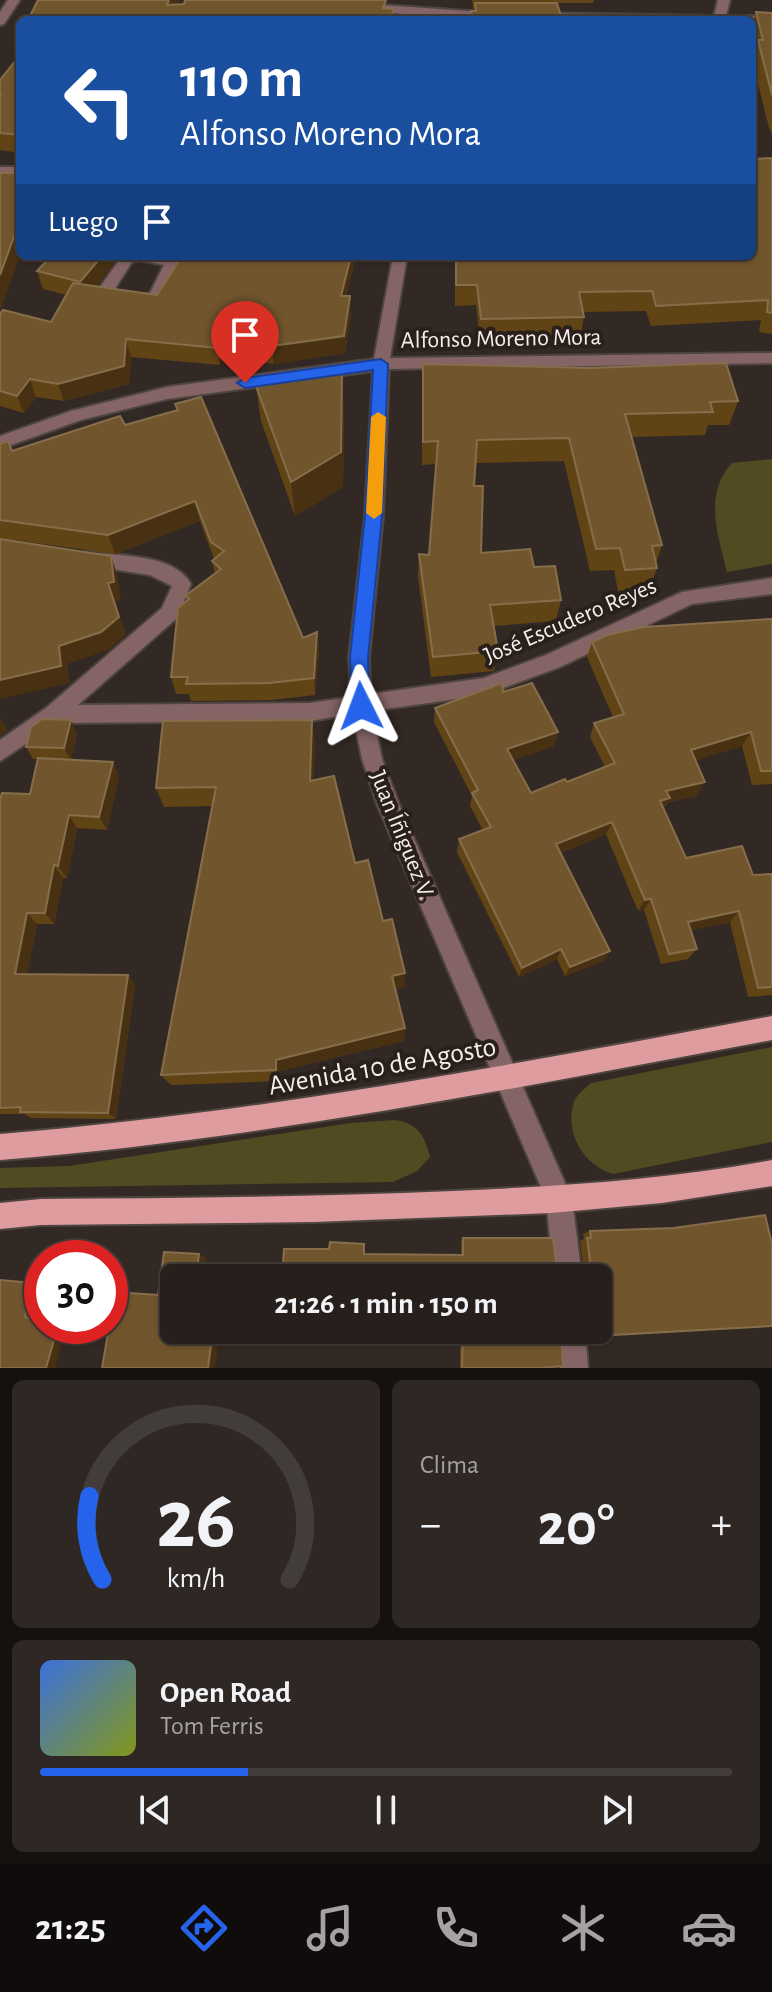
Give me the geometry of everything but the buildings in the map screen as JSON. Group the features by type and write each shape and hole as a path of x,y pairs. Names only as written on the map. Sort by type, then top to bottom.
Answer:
{"main road":[{"name":"Avenida 10 de Agosto","path":"0,1147 67,1143 347,1107 772,1028"},
{"path":"0,1216 41,1212 344,1210 559,1199 705,1187 772,1173"}],"street":[{"path":"0,21 14,0"},
{"path":"354,7 491,16"},
{"path":"126,260 106,290 107,295 142,302 156,296 173,262 165,260"},
{"name":"Juan Íñiguez V.","path":"399,260 381,364 374,516 359,658 361,706 372,759 388,804 509,1076 559,1199 566,1264"},
{"name":"Alfonso Moreno Mora","path":"0,443 77,415 167,393 381,364 772,358"},
{"path":"0,752 53,714 170,613 182,584 174,576 155,570 62,556"},
{"name":"José Escudero Reyes","path":"53,714 310,712 484,686 553,661 689,597 772,586"},
{"path":"572,1344 574,1368"}],"shaded area":[{"path":"772,459 772,564 727,572 715,515 715,502 723,475 732,463"},
{"path":"772,1047 772,1142 613,1174 593,1163 578,1146 572,1125 574,1102 591,1083"},
{"path":"395,1120 419,1131 430,1157 417,1171 393,1182 0,1188 0,1168 69,1166 351,1123"}],"slow traffic":[{"path":"374,513 378,417"}],"route":[{"path":"245,383 381,364 374,516 359,658 361,706"}]}
